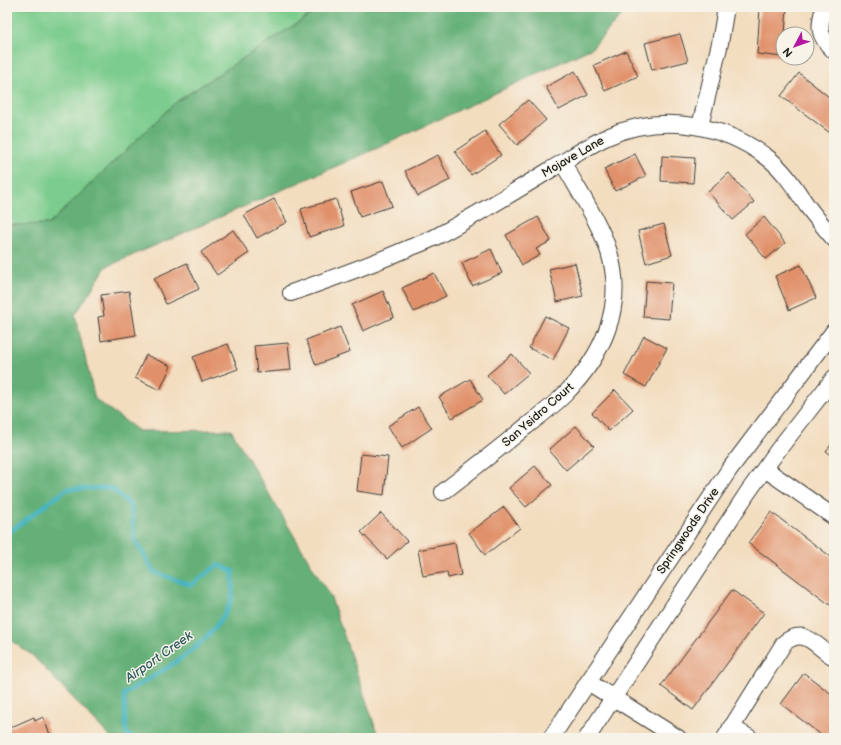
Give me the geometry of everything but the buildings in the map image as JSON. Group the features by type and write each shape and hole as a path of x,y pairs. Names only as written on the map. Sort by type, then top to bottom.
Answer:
{"street":[{"path":"700,126 720,43 726,7"},
{"path":"824,7 819,25 822,36 834,51"},
{"name":"Mojave Lane","path":"291,293 391,256 439,235 563,163 586,147 609,136 633,128 658,124 684,124 700,126 726,134 749,145 769,159 787,176 810,209 834,238"},
{"name":"San Ysidro Court","path":"443,492 495,452 563,396 589,365 608,330 612,316 614,298 614,276 609,253 603,236 563,163"},
{"name":"Springwoods Drive","path":"551,738 729,470 834,331"},
{"path":"587,738 744,498 834,378"},
{"path":"765,469 834,517"},
{"path":"750,738 728,733 784,643 791,638 800,636 810,639 834,657"},
{"path":"588,682 678,738"}],"green space":[{"path":"7,7 322,7 176,102 49,224 7,225"},
{"path":"322,7 629,7 592,48 380,147 106,267 75,315 95,399 139,431 231,430 331,598 379,738 111,738 32,655 7,638 7,225 49,224 176,102"}],"waterway":[{"name":"Airport Creek","path":"7,537 12,530 67,489 112,488 131,506 135,540 154,572 191,585 218,565 233,571 231,601 223,617 212,631 199,644 170,666 124,694 126,733 132,738"}]}
